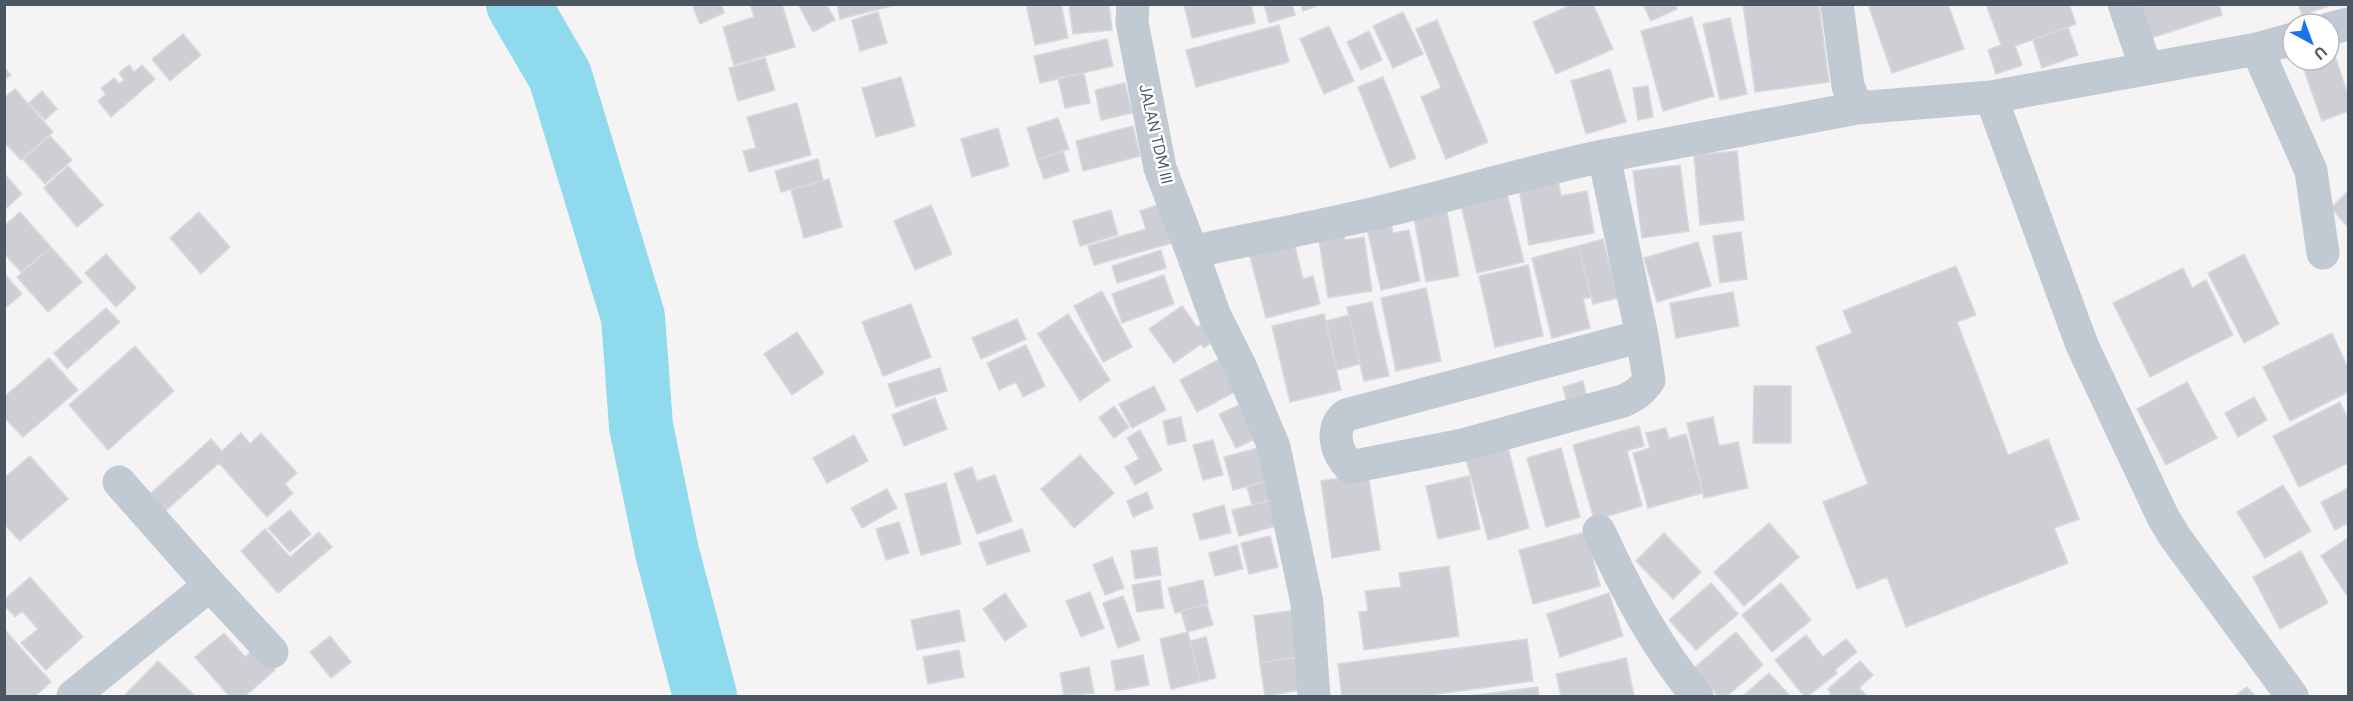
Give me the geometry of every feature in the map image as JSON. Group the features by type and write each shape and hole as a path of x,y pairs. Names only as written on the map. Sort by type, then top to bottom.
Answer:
{"street":[{"name":"JALAN TDM III","path":"1134,4 1132,22 1160,168 1215,316 1241,368 1274,447 1307,603 1314,696"},
{"path":"1837,4 1848,86 1857,108"},
{"path":"2124,4 2146,68"},
{"path":"1192,252 1268,234 1341,221 1564,164 1604,156 1857,108 1991,97 2257,49 2281,42"},
{"path":"2257,49 2311,171 2323,253"},
{"path":"1991,97 2082,345 2163,517 2175,537 2292,696"},
{"path":"1604,156 1642,336 1649,380 1635,395 1623,401 1463,446 1350,467 1343,460 1337,445 1336,426 1346,415 1642,336"},
{"path":"119,482 210,585 273,651"},
{"path":"1599,531 1648,627 1697,696"},
{"path":"73,696 210,585"}],"building":[{"path":"692,4 721,4 724,13 700,24"},
{"path":"750,4 782,4 795,47 734,65 723,27 754,17"},
{"path":"798,4 826,4 835,20 813,32"},
{"path":"837,4 892,4 892,6 840,19"},
{"path":"1026,4 1061,4 1068,38 1035,45"},
{"path":"1069,4 1109,4 1112,30 1073,34"},
{"path":"1184,4 1251,4 1255,23 1192,38"},
{"path":"1264,4 1292,4 1295,15 1269,23"},
{"path":"1301,4 1319,4 1319,5 1303,11"},
{"path":"1573,4 1593,4 1613,49 1556,74 1533,22"},
{"path":"1643,4 1675,4 1677,9 1651,21"},
{"path":"1743,4 1819,4 1829,82 1755,92"},
{"path":"1868,4 1948,4 1964,49 1892,73"},
{"path":"1986,4 2069,4 2076,24 2015,46 2022,65 1996,74 1988,50 2001,45"},
{"path":"2140,4 2219,4 2222,15 2151,38"},
{"path":"2298,4 2334,4 2311,12 2301,12"},
{"path":"878,12 887,43 860,51 852,20"},
{"path":"1403,12 1423,54 1393,68 1373,26"},
{"path":"1692,17 1714,96 1663,111 1641,31"},
{"path":"1730,18 1747,94 1720,100 1703,24"},
{"path":"1437,20 1488,142 1446,159 1421,97 1441,88 1416,29"},
{"path":"1279,25 1289,62 1196,87 1186,50"},
{"path":"1329,26 1354,81 1324,94 1300,39"},
{"path":"2068,27 2078,55 2042,68 2033,40"},
{"path":"1369,31 1382,60 1361,70 1347,42"},
{"path":"183,34 201,55 170,81 152,59"},
{"path":"1107,39 1113,66 1040,83 1034,56"},
{"path":"765,58 775,90 738,101 729,68"},
{"path":"129,65 134,72 142,65 155,79 111,117 98,101 106,94 101,88 114,78 119,84 124,80 119,73"},
{"path":"4,67 11,75 4,80"},
{"path":"1610,69 1626,122 1586,134 1571,81"},
{"path":"2305,72 2340,72 2348,95 2348,111 2322,121"},
{"path":"1084,73 1090,103 1065,108 1058,78"},
{"path":"901,77 915,126 876,137 862,88"},
{"path":"1383,77 1416,158 1390,168 1358,87"},
{"path":"1125,83 1132,113 1101,120 1095,90"},
{"path":"1648,86 1653,117 1638,120 1633,88"},
{"path":"15,89 53,132 21,160 4,142 4,98"},
{"path":"42,91 57,109 45,120 29,103"},
{"path":"797,103 811,155 749,172 743,151 756,148 747,117"},
{"path":"1058,118 1069,149 1037,160 1027,128"},
{"path":"1133,126 1140,156 1083,171 1076,141"},
{"path":"998,128 1009,166 972,177 961,139"},
{"path":"50,136 72,160 45,184 23,159"},
{"path":"1063,151 1069,171 1044,179 1037,160"},
{"path":"1737,151 1744,220 1700,225 1694,155"},
{"path":"818,159 823,181 781,192 775,171"},
{"path":"1680,165 1689,231 1642,238 1633,171"},
{"path":"68,166 103,205 77,227 44,188"},
{"path":"4,173 22,194 4,210"},
{"path":"1557,175 1561,196 1587,191 1594,233 1529,245 1518,183"},
{"path":"829,179 842,227 804,238 791,190"},
{"path":"2348,191 2348,227 2331,208"},
{"path":"1507,194 1524,262 1477,273 1461,205"},
{"path":"1161,204 1172,243 1094,265 1088,246 1146,229 1140,211"},
{"path":"931,205 952,254 915,270 894,221"},
{"path":"1446,207 1459,276 1426,282 1413,213"},
{"path":"1111,210 1118,235 1080,246 1073,221"},
{"path":"20,212 51,247 21,272 4,253 4,226"},
{"path":"199,212 230,247 201,274 170,238"},
{"path":"1390,219 1393,233 1409,230 1420,281 1381,290 1366,224"},
{"path":"1343,230 1345,240 1364,237 1372,291 1328,298 1318,234"},
{"path":"1741,232 1747,279 1720,283 1713,236"},
{"path":"1603,239 1618,298 1593,304 1578,246"},
{"path":"1294,242 1303,279 1313,276 1320,304 1266,318 1249,253"},
{"path":"1698,242 1711,286 1657,302 1644,258"},
{"path":"1578,246 1591,297 1583,299 1590,328 1552,338 1532,258"},
{"path":"51,247 82,282 48,312 17,277"},
{"path":"1161,250 1166,268 1117,283 1112,266"},
{"path":"106,254 136,288 116,307 85,273"},
{"path":"2244,254 2279,324 2244,343 2208,273"},
{"path":"1528,265 1543,336 1495,347 1479,276"},
{"path":"1956,266 1976,315 1957,322 2008,455 2048,439 2079,519 2054,528 2068,563 1906,627 1887,577 1857,589 1823,502 1868,484 1816,347 1852,333 1843,311"},
{"path":"2183,268 2192,288 2206,280 2233,335 2150,377 2113,303"},
{"path":"4,273 22,294 4,309"},
{"path":"1164,275 1174,304 1122,323 1112,294"},
{"path":"1426,288 1441,361 1396,371 1381,298"},
{"path":"1102,291 1132,347 1103,362 1074,306"},
{"path":"1733,292 1739,326 1676,338 1670,303"},
{"path":"1372,302 1389,376 1364,381 1347,307"},
{"path":"911,304 931,357 883,376 862,322"},
{"path":"1182,306 1197,327 1207,320 1220,336 1204,348 1201,344 1174,363 1149,329"},
{"path":"106,308 120,322 67,369 54,353"},
{"path":"1068,314 1110,380 1080,401 1038,334"},
{"path":"1324,314 1341,390 1290,402 1272,326"},
{"path":"1349,315 1360,364 1337,370 1326,321"},
{"path":"1017,319 1026,339 981,359 972,338"},
{"path":"797,332 824,373 792,395 764,354"},
{"path":"2332,333 2348,368 2348,392 2290,421 2263,367"},
{"path":"1026,345 1045,386 1023,397 1016,382 999,390 987,363"},
{"path":"135,346 174,391 108,450 69,405"},
{"path":"1227,355 1244,387 1197,412 1180,380"},
{"path":"49,358 78,390 23,437 4,417 4,397"},
{"path":"940,368 947,391 896,407 888,384"},
{"path":"1583,381 1588,402 1568,407 1563,387"},
{"path":"2187,382 2217,438 2166,465 2137,409"},
{"path":"1154,386 1166,410 1132,428 1119,404"},
{"path":"1754,386 1791,386 1791,443 1753,443"},
{"path":"2254,397 2267,420 2238,437 2225,413"},
{"path":"935,398 947,429 904,446 892,415"},
{"path":"2340,402 2348,419 2348,463 2299,487 2273,436"},
{"path":"1239,405 1255,439 1236,448 1219,414"},
{"path":"1114,406 1129,427 1114,438 1099,418"},
{"path":"1181,417 1186,441 1168,445 1163,421"},
{"path":"1713,417 1719,446 1738,442 1748,488 1704,498 1687,423"},
{"path":"1639,426 1644,446 1627,451 1642,506 1594,520 1573,445"},
{"path":"1666,428 1669,439 1686,434 1703,493 1648,508 1633,453 1650,448 1646,433"},
{"path":"1140,430 1162,470 1135,485 1125,467 1139,459 1127,438"},
{"path":"241,433 250,444 261,433 297,473 285,484 293,493 267,517 219,463 163,513 148,496 211,439 222,451"},
{"path":"854,435 868,461 827,483 813,458"},
{"path":"1213,440 1223,475 1203,480 1193,445"},
{"path":"1265,446 1274,479 1233,490 1224,457"},
{"path":"1508,448 1529,528 1488,540 1466,459"},
{"path":"1561,448 1580,517 1546,527 1527,458"},
{"path":"1080,455 1114,493 1074,528 1041,489"},
{"path":"30,456 68,499 20,541 4,524 4,478"},
{"path":"972,467 977,481 995,475 1012,521 977,534 954,474"},
{"path":"1368,474 1380,550 1332,558 1321,481"},
{"path":"1469,476 1480,529 1438,539 1426,486"},
{"path":"1267,481 1272,499 1252,505 1247,487"},
{"path":"946,483 961,544 921,555 905,494"},
{"path":"2283,485 2311,531 2265,558 2237,512"},
{"path":"2348,488 2348,523 2335,530 2321,502"},
{"path":"887,489 897,508 862,528 851,508"},
{"path":"1147,492 1153,508 1133,517 1127,501"},
{"path":"1269,501 1276,526 1239,536 1232,510"},
{"path":"1224,505 1231,533 1200,540 1193,514"},
{"path":"290,510 311,534 290,552 268,528"},
{"path":"899,522 909,553 886,560 876,529"},
{"path":"1769,523 1799,557 1744,606 1714,572"},
{"path":"265,529 290,557 319,532 332,547 278,593 241,551"},
{"path":"1022,529 1030,551 987,565 979,543"},
{"path":"1586,532 1600,586 1533,604 1519,550"},
{"path":"1664,533 1701,572 1673,599 1636,561"},
{"path":"1270,536 1278,567 1249,574 1241,543"},
{"path":"2348,538 2348,597 2321,556"},
{"path":"1237,545 1243,569 1215,576 1209,553"},
{"path":"1157,547 1161,575 1135,579 1131,551"},
{"path":"2301,551 2328,603 2280,629 2253,577"},
{"path":"1112,557 1124,588 1105,595 1093,565"},
{"path":"1449,566 1459,636 1364,650 1359,612 1368,611 1365,591 1401,587 1399,573"},
{"path":"30,577 83,637 46,670 21,643 38,629 22,611 15,617 4,605 4,600"},
{"path":"1160,580 1164,608 1137,612 1132,585"},
{"path":"1203,580 1208,604 1175,613 1168,588"},
{"path":"1711,583 1738,614 1696,650 1669,620"},
{"path":"1781,583 1811,620 1772,652 1742,615"},
{"path":"1090,592 1104,628 1081,637 1066,601"},
{"path":"1005,593 1027,626 1005,641 983,609"},
{"path":"1609,593 1623,636 1560,657 1547,614"},
{"path":"1123,596 1140,640 1118,648 1103,603"},
{"path":"1207,604 1213,625 1187,632 1181,611"},
{"path":"959,610 965,641 917,650 911,620"},
{"path":"1296,610 1303,656 1260,663 1254,616"},
{"path":"4,629 51,682 35,696 4,696"},
{"path":"1188,632 1200,682 1171,689 1160,639"},
{"path":"1736,632 1763,665 1727,696 1718,696 1694,668"},
{"path":"224,633 245,657 255,648 275,670 245,696 229,696 195,657"},
{"path":"1806,635 1823,657 1846,639 1857,652 1835,670 1837,673 1808,696 1804,696 1775,660"},
{"path":"330,636 351,662 331,678 310,652"},
{"path":"1206,637 1216,678 1200,682 1190,641"},
{"path":"1527,639 1533,681 1422,696 1342,696 1338,664"},
{"path":"959,650 964,677 928,684 923,657"},
{"path":"1143,655 1149,685 1116,691 1111,661"},
{"path":"1303,656 1307,689 1265,696 1260,663"},
{"path":"1626,658 1634,696 1561,696 1556,674"},
{"path":"158,661 195,696 124,696"},
{"path":"1860,661 1873,675 1859,688 1867,696 1828,696 1831,693 1828,689"},
{"path":"1089,667 1094,693 1064,696 1060,673"},
{"path":"1769,673 1790,696 1743,696"},
{"path":"1538,687 1539,696 1493,696 1493,693"},
{"path":"2247,687 2255,696 2235,696"},
{"path":"1493,693 1493,696 1468,696"}],"waterway":[{"path":"518,4 560,76 633,317 641,426 667,552 705,696"}]}
